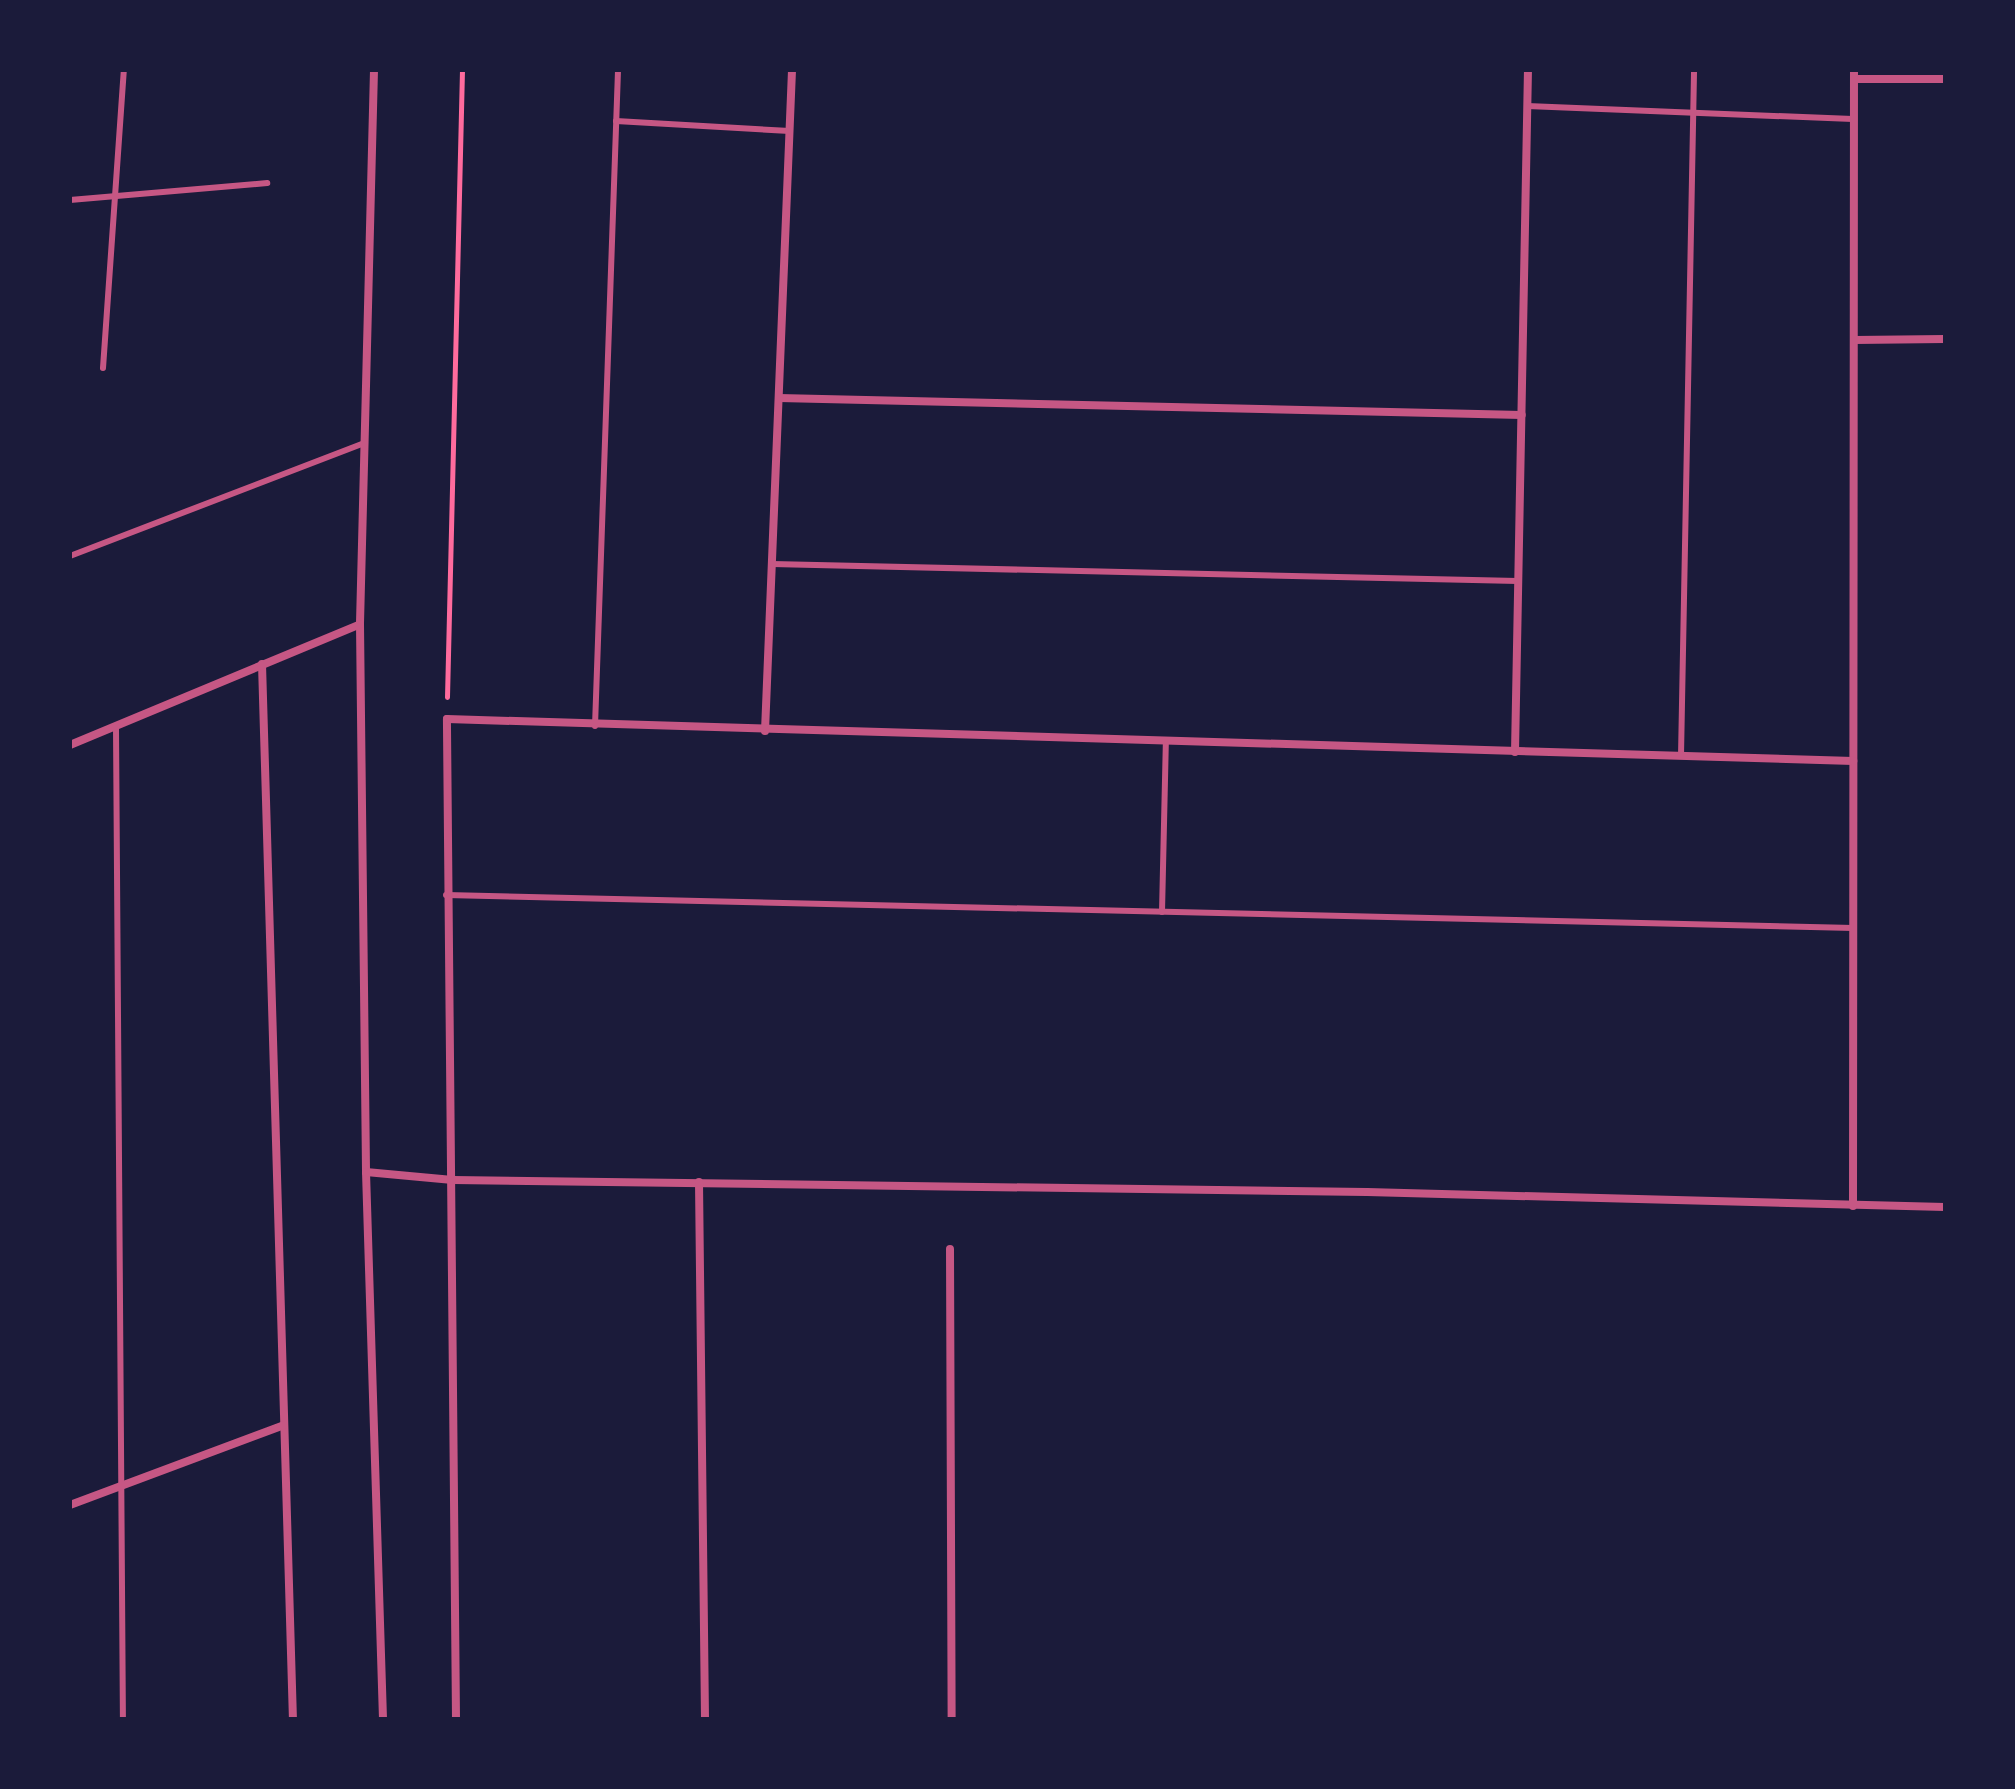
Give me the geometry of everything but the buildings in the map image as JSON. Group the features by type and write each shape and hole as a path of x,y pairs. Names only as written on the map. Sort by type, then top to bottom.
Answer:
{"street":[{"path":"374,70 360,624 366,1172 383,1719"},
{"path":"765,731 792,70"},
{"path":"1515,752 1528,70"},
{"path":"1853,1206 1854,74 1945,79"},
{"path":"1854,340 1945,339"},
{"path":"779,398 1522,415"},
{"path":"70,745 360,624"},
{"path":"262,664 293,1719"},
{"path":"456,1719 453,1180 445,895 447,719 595,726 1853,761"},
{"path":"366,1172 453,1180 699,1182 1945,1207"},
{"path":"699,1182 705,1719"},
{"path":"950,1249 952,1719"},
{"path":"70,1505 284,1425"}],"lane":[{"path":"103,368 124,70"},
{"path":"595,726 618,70"},
{"path":"1681,756 1694,70"},
{"path":"1527,106 1853,119"},
{"path":"616,121 790,131"},
{"path":"70,200 267,183"},
{"path":"70,556 365,443"},
{"path":"772,564 1518,581"},
{"path":"116,728 123,1719"},
{"path":"1162,912 1166,742"},
{"path":"445,895 1854,928"}],"path":[{"path":"447,719 462,70"}]}
